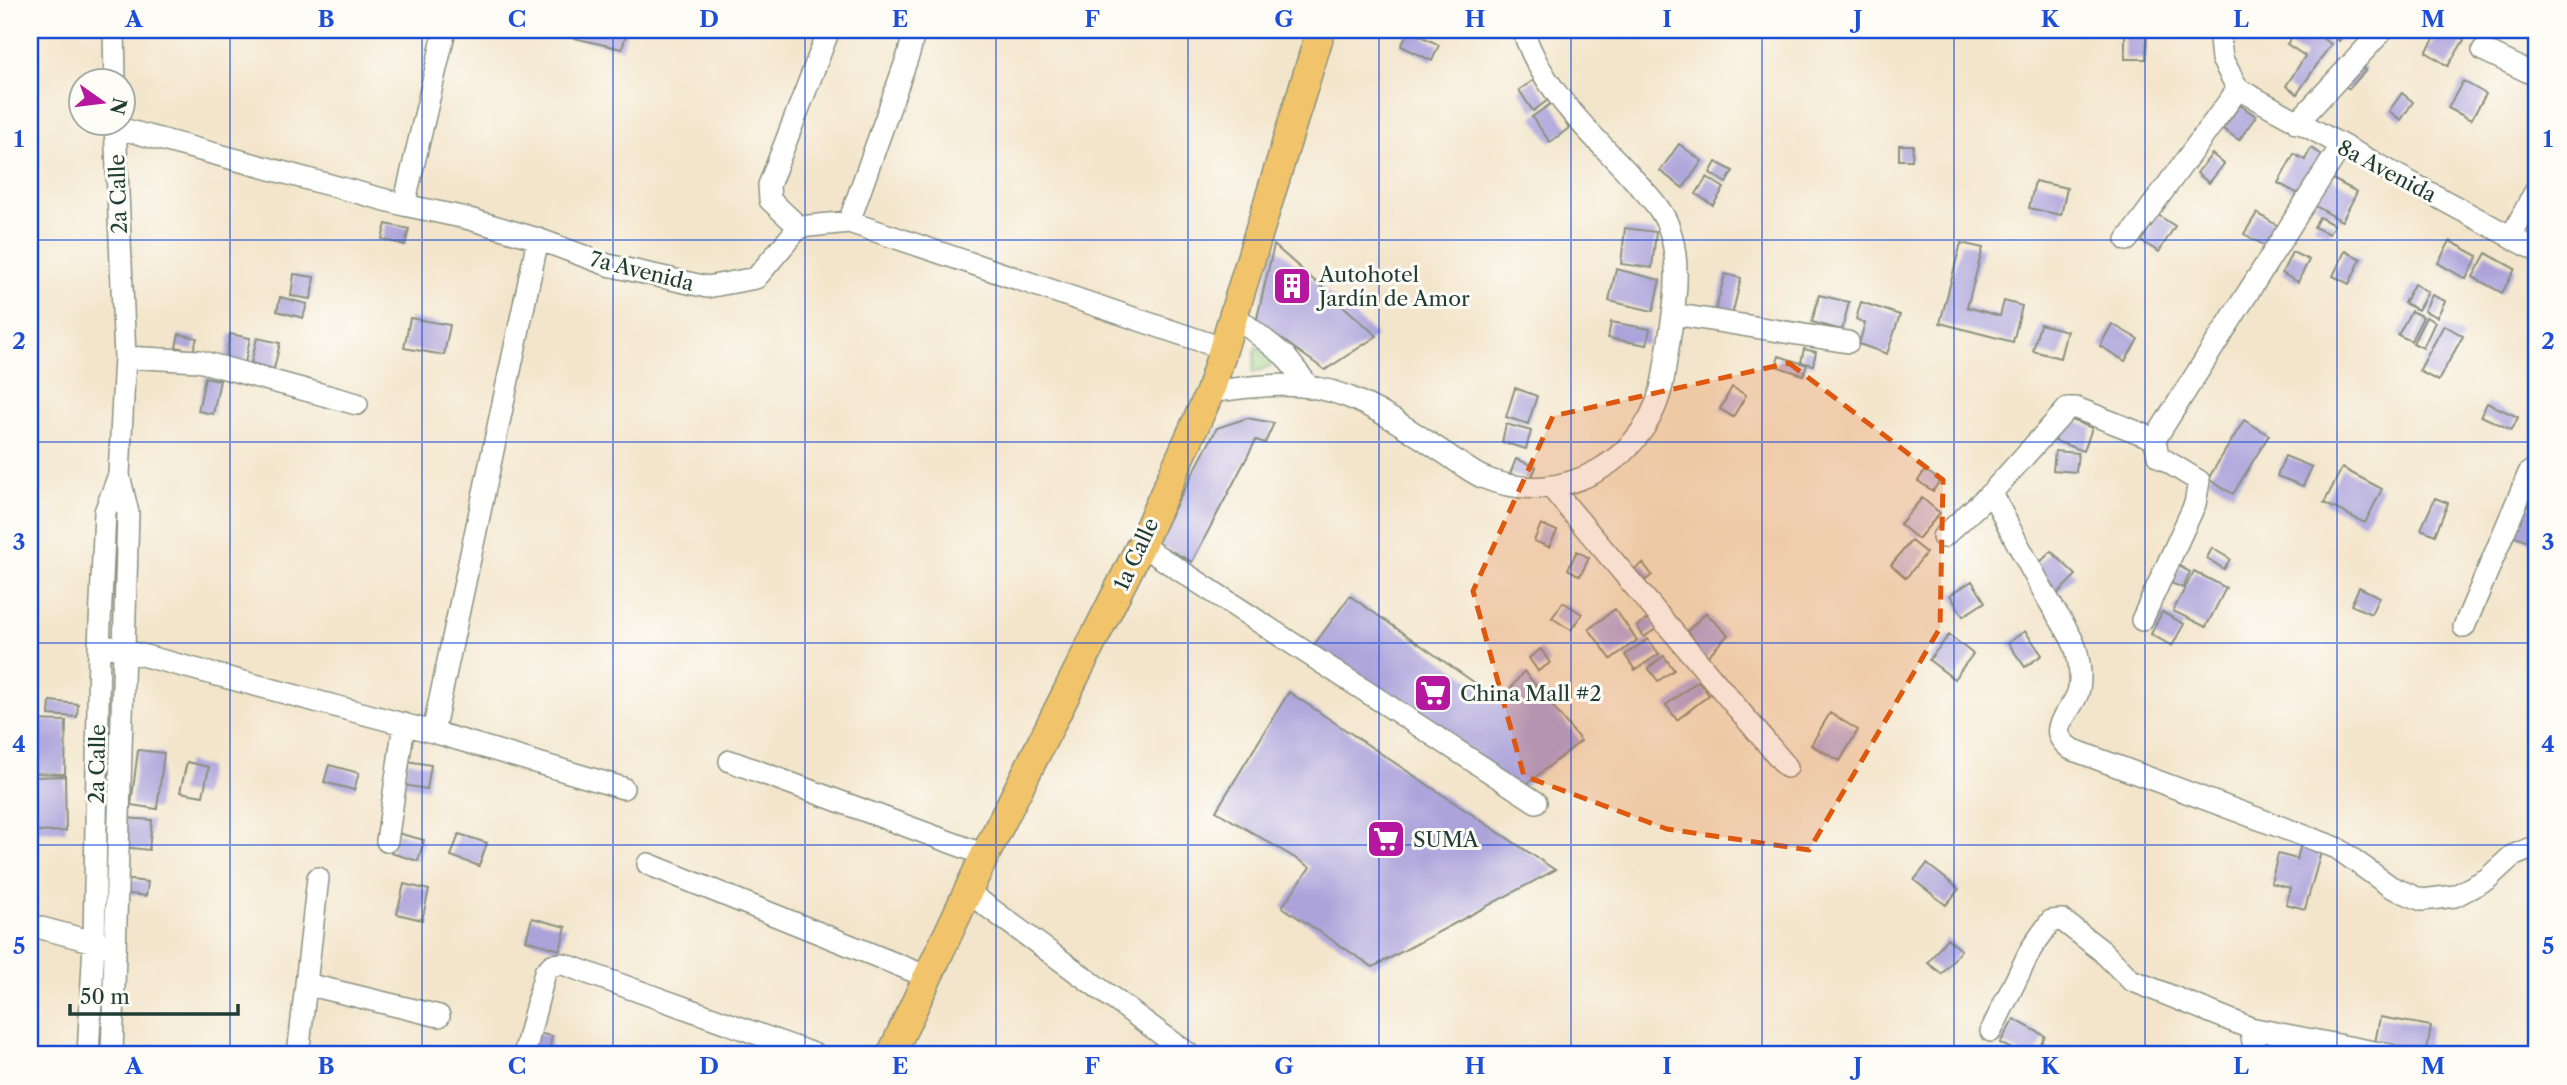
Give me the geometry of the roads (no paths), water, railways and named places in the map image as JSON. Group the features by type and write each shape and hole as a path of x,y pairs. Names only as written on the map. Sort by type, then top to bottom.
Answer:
{"main road":[{"name":"1a Calle","path":"891,1055 985,856 1142,545 1210,392 1321,30"}],"street":[{"path":"114,30 115,66"},
{"path":"404,205 445,30"},
{"path":"829,30 769,185 770,200 799,227 849,222 1225,349"},
{"path":"849,222 909,54 915,30"},
{"path":"1210,392 1279,384 1344,395 1383,413 1481,477 1516,486 1550,486 1586,476 1617,461 1638,440 1654,416 1662,389 1673,314 1676,254 1669,225 1651,199 1554,93 1523,30"},
{"path":"2127,240 2238,89 2222,59 2219,30"},
{"path":"2297,122 2382,30"},
{"path":"2483,50 2537,76"},
{"name":"8a Avenida","path":"2238,89 2537,251"},
{"name":"7a Avenida","path":"136,131 538,239 608,265 707,287 756,278 799,227"},
{"name":"2a Calle","path":"88,1055 104,945 128,513 119,475 125,357 115,136"},
{"path":"2143,620 2195,504 2199,488 2199,481 2158,456 2155,439 2340,146"},
{"path":"2511,237 2537,188"},
{"path":"433,732 538,239"},
{"path":"1673,314 1847,342"},
{"path":"1235,316 1285,356 1310,388"},
{"path":"125,357 199,361 357,404"},
{"path":"1943,537 1992,492 2067,408 2076,408 2155,439"},
{"path":"2463,626 2529,473 2537,467"},
{"name":"2a Calle","path":"111,1055 104,945 99,646 106,512 119,475"},
{"path":"1550,486 1787,767"},
{"path":"1992,492 2013,538 2076,649 2080,670 2078,694 2060,723 2058,733 2062,742 2071,748 2337,848 2391,887 2422,900 2455,896 2487,879 2512,856 2537,846"},
{"path":"1142,545 1536,802"},
{"path":"99,646 122,648 404,724 623,788"},
{"path":"387,841 404,724"},
{"path":"730,761 985,856"},
{"path":"648,864 928,977"},
{"path":"298,1055 318,877"},
{"path":"969,893 1190,1055"},
{"path":"1991,1031 2031,949 2051,921 2062,920 2102,951 2131,980 2249,1028 2390,1055"},
{"path":"30,925 104,945"},
{"path":"524,1055 545,972 552,965 564,964 816,1055"},
{"path":"306,984 439,1016"},
{"path":"2249,1028 2256,1055"}],"place":[{"name":"Autohotel Jardín de Amor","path":"1292,286"},
{"name":"China Mall #2","path":"1433,693"},
{"name":"SUMA","path":"1386,839"}]}
